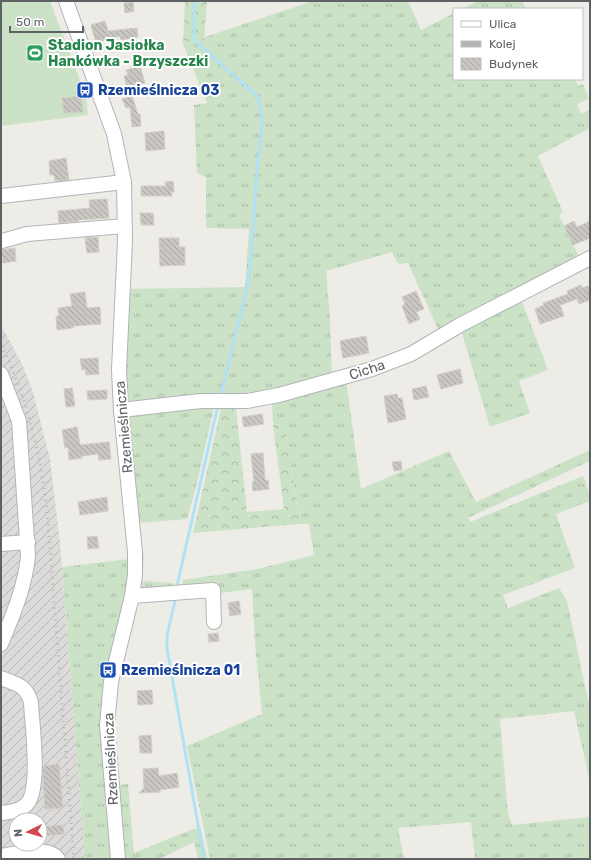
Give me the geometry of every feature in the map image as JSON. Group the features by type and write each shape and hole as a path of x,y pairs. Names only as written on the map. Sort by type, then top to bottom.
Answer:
{"street":[{"name":"Rzemieślnicza","path":"66,1 114,134 124,182 119,370 121,410 135,552 135,575 132,596 111,682 107,725 118,859"},
{"path":"1,196 124,182"},
{"path":"2,241 27,234 124,226"},
{"name":"Cicha","path":"121,410 201,401 247,401 293,391 372,369 411,354 460,326 590,258"},
{"path":"1,374 19,421 28,542 27,571 24,584 1,644"},
{"path":"1,544 28,542"},
{"path":"132,596 213,590 214,622"},
{"path":"1,678 22,687 29,695 31,703 34,763 33,787 27,803 17,811 1,813"},
{"path":"1,856 44,851 54,854 58,859"}],"shaded area":[{"path":"1,325 22,364 33,392 50,459 60,544 85,859 1,859"}],"green space":[{"name":"Stadion Jasiołka Hankówka - Brzyszczki","path":"1,1 50,1 86,96 88,115 1,126"},
{"path":"185,1 207,1 204,41 183,44"},
{"path":"313,1 408,1 421,30 453,14 453,80 575,80 578,86 583,84 589,99 577,104 581,114 590,109 590,128 538,156 563,212 559,215 580,259 439,331 408,263 398,264 392,252 326,271 330,318 332,378 271,393 127,405 124,369 127,289 245,287 249,229 206,228 206,177 197,173 194,105 207,103 183,44 204,41 205,37"},
{"path":"478,1 522,1 526,8 464,8"},
{"path":"521,299 548,370 519,381 530,413 490,427 461,330"},
{"path":"346,380 361,489 449,451 476,502 590,450 590,461 468,518 470,522 583,476 590,496 590,501 556,514 575,568 503,595 508,608 559,588 567,601 588,700 590,700 590,782 574,711 500,719 508,814 512,825 590,817 590,859 468,859 475,858 471,822 398,828 404,859 210,859 187,746 262,714 255,644 252,589 220,593 217,582 181,587 183,580 257,569 314,555 309,524 300,524 285,428 278,424 273,425 272,401"},
{"path":"215,403 196,487 187,519 138,523 144,557 142,581 138,582 128,414"},
{"path":"222,404 232,405 236,409 247,512 284,509 273,425 278,424 285,427 300,524 193,533"},
{"path":"129,559 130,576 108,678 113,859 85,859 62,567"},
{"path":"142,581 173,583 172,588 141,589"},
{"path":"128,784 134,853 193,829 201,828 207,859 198,859 194,842 159,859 122,859 118,785"}],"building":[{"path":"133,2 134,11 125,13 124,3"},
{"path":"105,21 108,31 137,28 138,37 121,40 120,36 96,43 91,25"},
{"path":"140,66 145,83 127,88 124,76 128,75 126,70"},
{"path":"81,96 83,112 64,113 62,98"},
{"path":"132,96 138,114 140,114 141,126 132,127 130,107 126,108 122,99"},
{"path":"164,131 165,149 146,151 145,133"},
{"path":"66,158 69,180 55,181 54,175 50,175 49,161"},
{"path":"173,181 174,192 171,192 172,196 141,196 141,186 166,186 165,182"},
{"path":"107,199 109,218 59,223 58,211 90,208 89,200"},
{"path":"140,213 153,213 154,225 141,225"},
{"path":"574,221 577,227 590,221 590,238 573,245 564,226"},
{"path":"98,237 99,252 87,253 85,238"},
{"path":"159,238 179,238 179,247 185,247 185,265 160,266"},
{"path":"15,248 16,261 3,263 1,250"},
{"path":"581,285 582,288 588,286 590,300 579,304 577,299 560,305 564,316 540,324 535,309 544,305 543,303 568,294 567,291"},
{"path":"416,291 424,309 416,312 420,319 409,324 402,306 405,304 402,297"},
{"path":"85,292 87,308 100,307 101,324 73,326 73,328 57,330 56,316 59,316 58,308 72,306 70,294"},
{"path":"366,336 369,353 343,358 340,341"},
{"path":"98,358 99,374 86,375 85,369 82,370 80,359"},
{"path":"460,369 463,383 441,389 437,375"},
{"path":"426,386 429,397 414,400 412,389"},
{"path":"72,388 75,406 66,407 64,389"},
{"path":"107,390 107,399 88,400 87,391"},
{"path":"397,394 398,398 402,398 406,419 388,423 384,396"},
{"path":"262,414 264,424 244,427 242,417"},
{"path":"77,427 80,445 109,442 111,459 99,460 98,454 82,456 82,458 69,460 68,447 65,448 62,430"},
{"path":"263,453 265,480 268,480 269,489 253,491 252,482 254,482 251,454"},
{"path":"401,461 402,470 394,471 392,462"},
{"path":"107,497 108,511 80,515 78,502"},
{"path":"97,536 99,548 88,549 87,537"},
{"path":"239,601 241,614 230,616 228,603"},
{"path":"218,633 219,641 209,642 208,634"},
{"path":"152,690 153,704 138,705 137,691"},
{"path":"151,735 152,753 140,753 139,736"},
{"path":"59,764 63,808 45,809 43,766"},
{"path":"158,768 159,776 177,773 179,787 160,790 160,792 139,793 144,788 143,769"},
{"path":"63,825 64,834 48,835 48,826"}],"waterway":[{"path":"194,1 194,38 198,44 257,96 261,109 262,124 248,283 221,396"},
{"path":"177,586 218,405"},
{"path":"176,597 167,635 167,648 204,859"}],"railway":[{"path":"1,345 11,366 27,409 42,476 48,522 74,859"}],"place":[{"name":"Stadion Jasiołka Hankówka - Brzyszczki","path":"35,53"},
{"name":"Rzemieślnicza 03","path":"85,90"},
{"name":"Rzemieślnicza 01","path":"108,670"}]}
